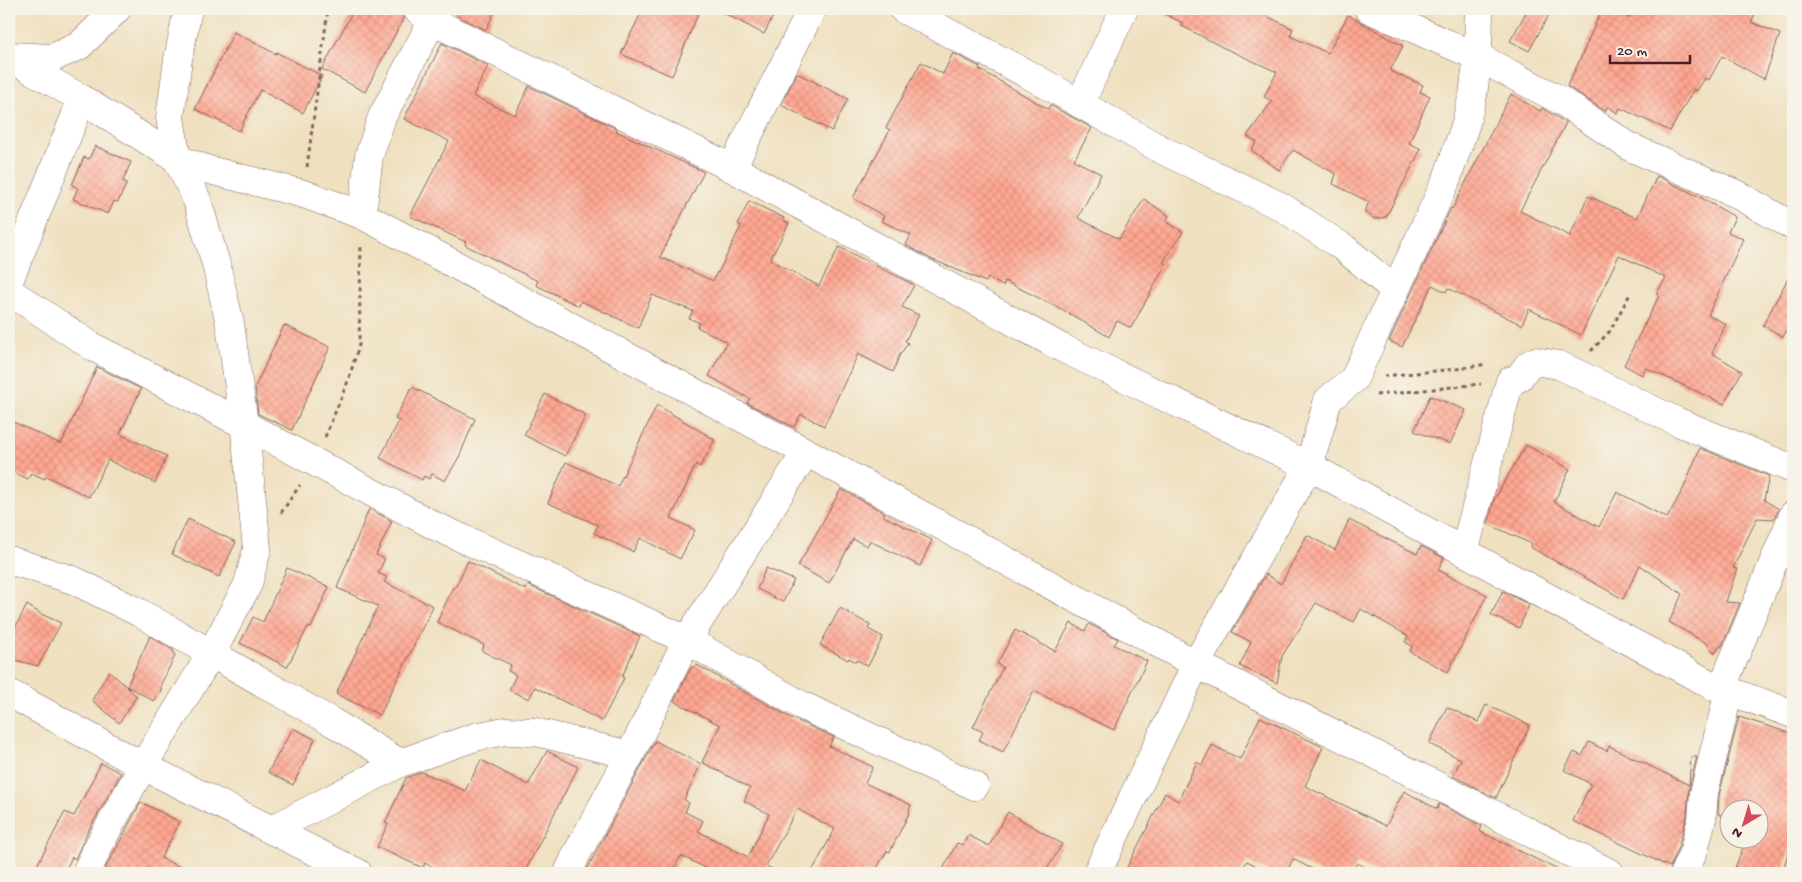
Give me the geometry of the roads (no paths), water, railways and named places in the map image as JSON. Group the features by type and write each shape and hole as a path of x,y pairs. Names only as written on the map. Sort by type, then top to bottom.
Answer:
{"street":[{"path":"9,57 52,58 80,46 117,9"},
{"path":"86,873 100,843 143,766 221,660 248,584 258,549 230,324 216,264 197,200 176,159 170,118 178,59 188,9"},
{"path":"732,168 812,9"},
{"path":"903,9 1162,150 1282,207 1344,248 1395,290"},
{"path":"1080,104 1124,9"},
{"path":"1369,9 1478,57 1560,100 1630,147 1736,194 1793,226"},
{"path":"1097,873 1196,664 1310,466 1328,400 1354,379 1446,181 1465,126 1473,95 1478,57 1479,9"},
{"path":"362,215 369,156 382,117 424,15 732,168 1062,348 1310,466 1464,552 1725,690 1793,714"},
{"path":"9,57 82,99 176,159 210,170 304,194 362,215 806,452 1196,664 1610,873"},
{"path":"9,281 82,99"},
{"path":"9,291 93,347 315,461 435,526 687,640 801,705 975,786"},
{"path":"1464,552 1510,381 1519,378 1528,365 1535,361 1559,365 1678,422 1793,469"},
{"path":"568,873 630,755 687,640 806,452"},
{"path":"1684,873 1694,850 1702,819 1704,793 1725,690 1793,515"},
{"path":"9,560 73,580 140,613 332,722 400,763"},
{"path":"9,693 143,766 358,873"},
{"path":"271,830 400,763 475,737 506,731 536,732 630,755"}]}
